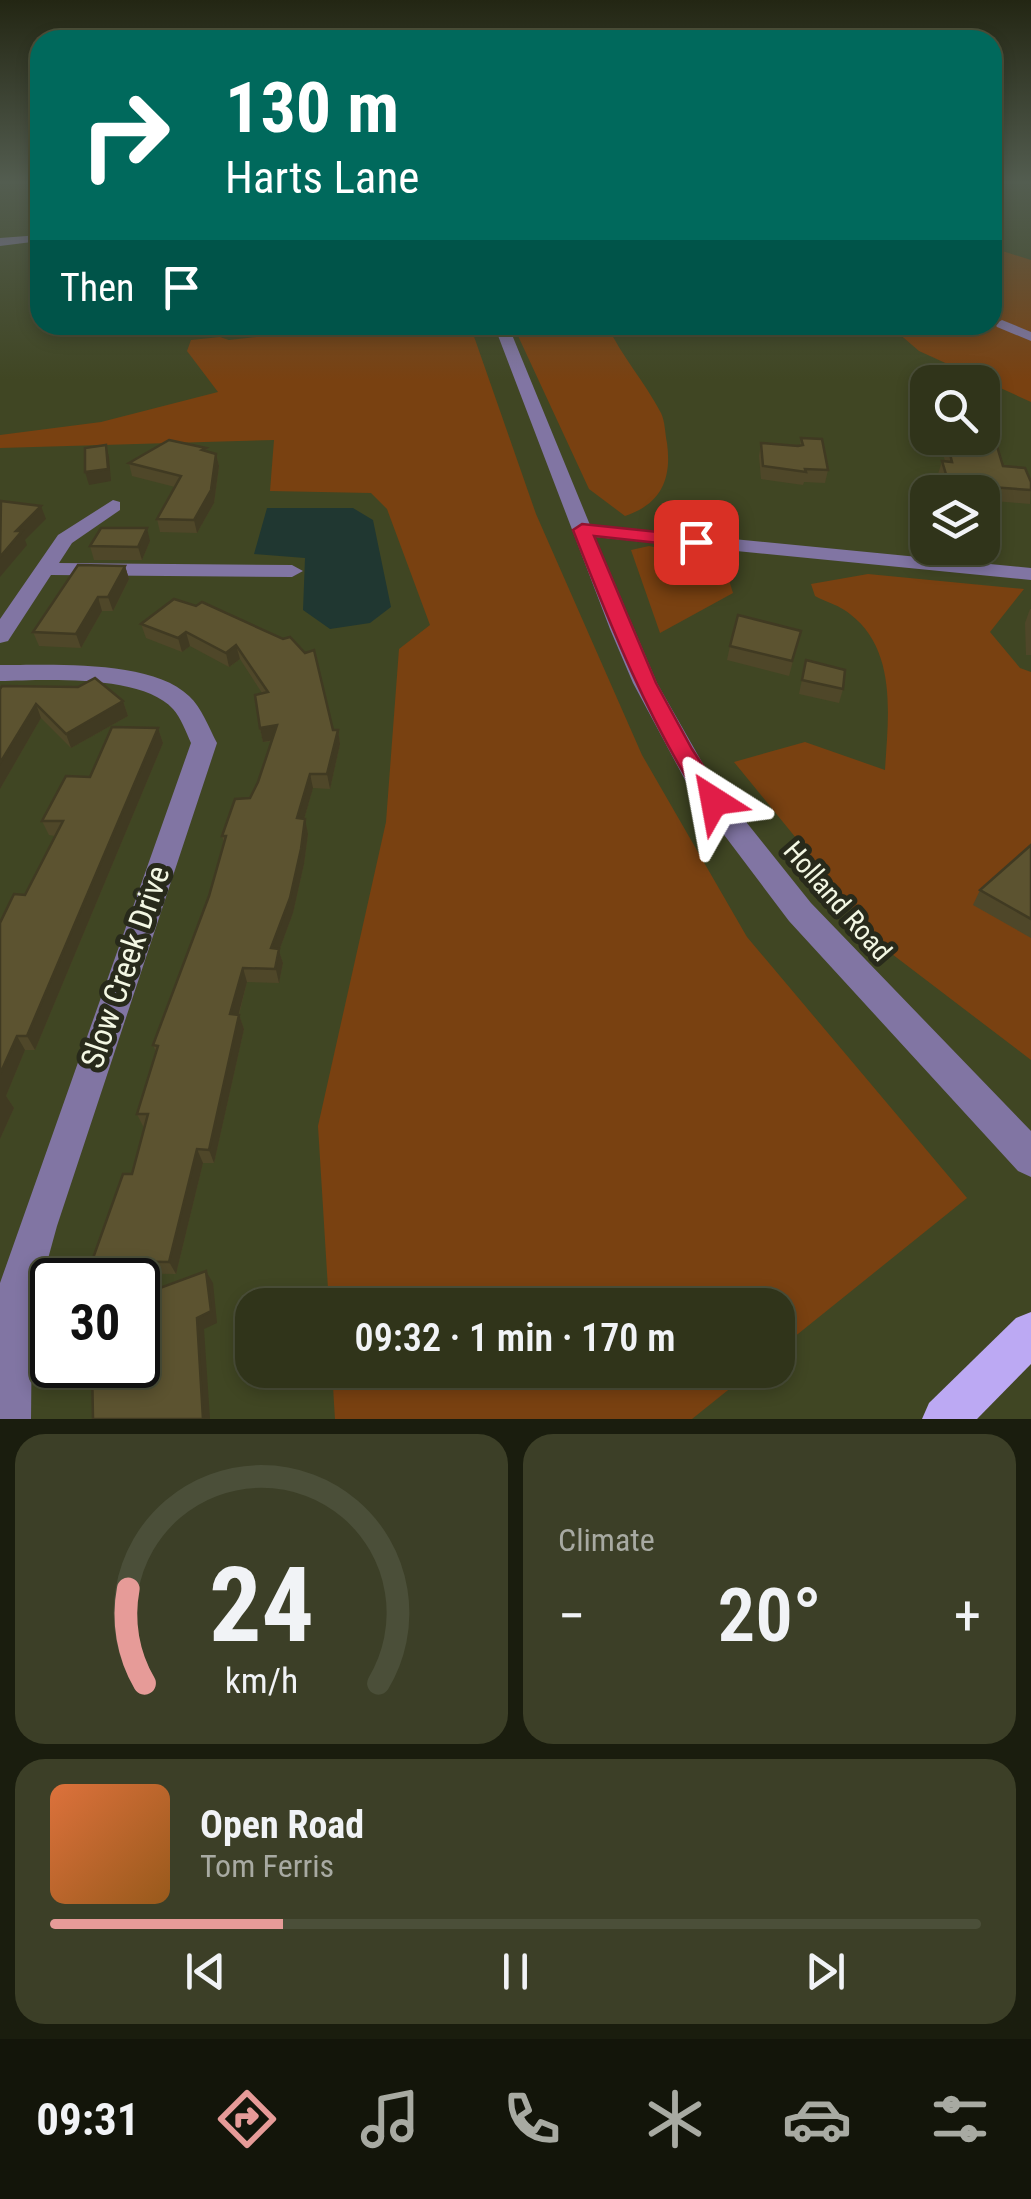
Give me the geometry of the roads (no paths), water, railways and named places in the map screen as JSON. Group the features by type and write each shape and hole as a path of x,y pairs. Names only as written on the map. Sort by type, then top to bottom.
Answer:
{"main road":[{"path":"945,1419 1031,1334"}],"street":[{"path":"1002,324 1031,338"},
{"name":"Holland Road","path":"505,335 645,683 701,784 800,912 1031,1158"},
{"path":"0,636 65,539 113,506"},
{"path":"582,530 1031,574"},
{"path":"46,569 292,571"},
{"name":"Slow Creek Drive","path":"0,673 60,674 151,684 180,700 204,743 37,1226 11,1316 8,1419"}],"water":[{"path":"267,508 353,508 373,520 391,607 370,623 330,629 303,610 305,558 254,554"}]}
